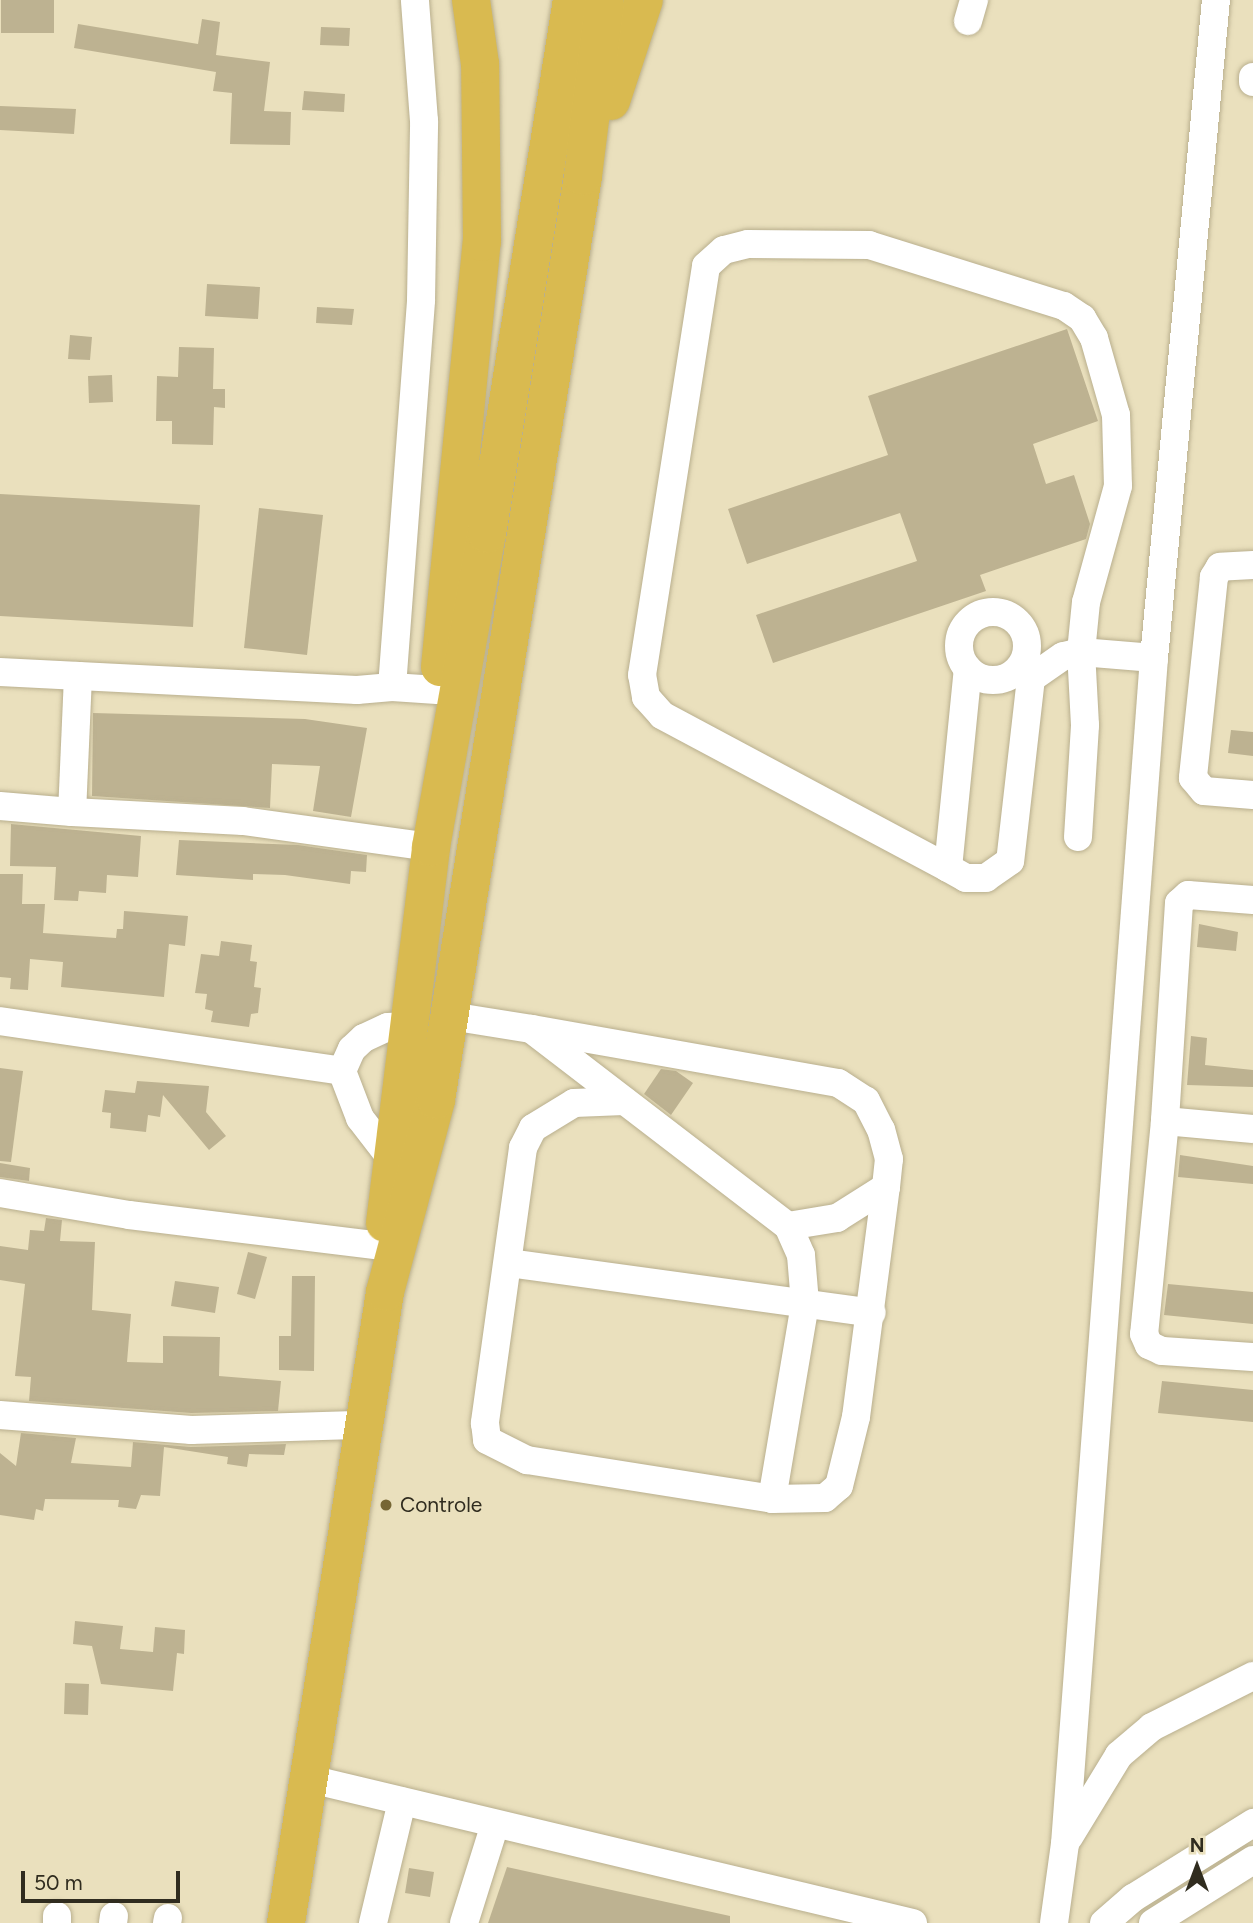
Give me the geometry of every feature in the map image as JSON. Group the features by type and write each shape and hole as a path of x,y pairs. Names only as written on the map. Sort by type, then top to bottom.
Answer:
{"highway":[{"path":"432,841 427,779 482,242 480,64 471,0"},
{"path":"385,1292 383,1246 390,1157 432,841 488,534 572,0"},
{"path":"286,1923 385,1292 436,1100 450,1016 583,176 606,0"},
{"path":"583,176 644,0"}],"street":[{"path":"392,687 421,300 424,121 415,0"},
{"path":"1054,1923 1065,1844 1154,658 1216,0"},
{"path":"948,868 968,669 959,650 963,629 978,615 998,612 1024,629 1028,650 1010,861 986,878 967,878 948,868 662,715 646,697 642,675 699,298 706,267 724,250 748,244 869,245 1064,306 1083,317 1094,338 1116,415 1118,486 1086,602 1081,652 1085,725 1078,837"},
{"path":"1253,565 1220,567 1214,577 1193,778 1204,791 1253,795"},
{"path":"968,669 993,680 1025,673 1063,656 1081,652 1154,658"},
{"path":"0,672 357,690 392,687 437,690"},
{"path":"72,812 78,676"},
{"path":"0,806 243,821 432,841"},
{"path":"1253,900 1188,895 1179,903 1165,1121 1144,1334 1149,1345 1161,1351 1253,1357"},
{"path":"450,1016 838,1083 866,1101 881,1129 889,1159 872,1313 856,1416 839,1486 814,1501 772,1499 527,1460 487,1440 485,1423 523,1148 533,1128 575,1104 624,1101"},
{"path":"0,1021 342,1071"},
{"path":"390,1157 360,1118 342,1071 352,1049 364,1038 388,1027 409,1026"},
{"path":"531,1029 788,1226 801,1255 805,1303 772,1499"},
{"path":"1165,1121 1253,1129"},
{"path":"788,1226 837,1218 887,1187"},
{"path":"0,1193 129,1215 383,1246"},
{"path":"509,1263 872,1313"},
{"path":"0,1415 191,1430 365,1425"},
{"path":"1065,1844 1119,1755 1152,1727 1253,1676"},
{"path":"310,1779 495,1824 841,1915 913,1923"},
{"path":"373,1923 402,1801"},
{"path":"1104,1923 1133,1898 1253,1823"},
{"path":"464,1923 495,1824"},
{"path":"1153,1923 1253,1860"}],"building":[{"path":"1,0 54,0 54,33 1,33"},
{"path":"202,19 220,22 216,55 270,62 264,111 291,112 290,145 230,144 232,93 213,91 216,72 74,48 78,24 198,44"},
{"path":"321,27 350,28 349,46 320,45"},
{"path":"304,91 345,94 344,112 302,110"},
{"path":"0,106 76,109 74,134 0,130"},
{"path":"207,284 260,287 258,319 205,316"},
{"path":"317,307 354,309 352,325 316,323"},
{"path":"1067,329 1098,421 1033,444 1046,484 1074,475 1090,524 1086,539 980,575 986,591 773,663 756,615 917,561 900,513 747,564 728,509 888,455 868,396"},
{"path":"70,335 92,337 90,360 68,359"},
{"path":"179,347 214,348 213,389 225,389 225,408 214,407 213,445 172,444 172,421 156,421 157,376 178,377"},
{"path":"112,375 113,402 89,403 88,376"},
{"path":"0,494 200,505 193,627 0,616"},
{"path":"259,508 323,515 307,655 244,648"},
{"path":"93,713 305,719 367,728 351,817 313,811 320,766 272,764 270,808 92,796"},
{"path":"1231,730 1253,732 1253,756 1228,753"},
{"path":"11,824 141,836 138,877 107,875 106,893 79,891 78,901 54,900 56,867 10,866"},
{"path":"179,840 298,845 367,855 366,872 351,871 350,884 285,875 253,874 253,880 176,875"},
{"path":"0,874 23,874 22,904 45,904 43,933 116,938 117,929 123,929 124,911 188,916 185,946 169,944 164,997 61,987 63,962 30,959 28,990 10,989 11,978 0,977"},
{"path":"1199,924 1238,932 1236,951 1197,947"},
{"path":"221,941 252,945 250,961 257,962 254,987 261,988 258,1013 251,1014 249,1027 211,1022 213,1011 205,1009 207,994 195,993 201,954 219,956"},
{"path":"1191,1036 1207,1038 1205,1065 1253,1070 1253,1087 1187,1085"},
{"path":"0,1068 23,1071 11,1162 0,1161"},
{"path":"661,1069 676,1071 693,1083 671,1115 644,1094"},
{"path":"137,1081 209,1086 206,1112 226,1136 209,1150 163,1095 160,1117 148,1115 146,1132 110,1128 111,1113 102,1112 105,1090 135,1093"},
{"path":"1180,1155 1253,1166 1253,1184 1178,1177"},
{"path":"0,1163 30,1168 29,1181 0,1177"},
{"path":"46,1218 62,1220 60,1241 95,1242 92,1310 131,1314 127,1362 163,1363 163,1336 220,1337 219,1376 281,1381 278,1411 191,1413 29,1401 31,1377 15,1376 25,1284 0,1280 0,1246 28,1250 30,1230 44,1231"},
{"path":"248,1252 267,1257 255,1299 237,1294"},
{"path":"292,1276 315,1276 314,1371 279,1370 279,1336 291,1336"},
{"path":"175,1281 219,1287 215,1313 171,1306"},
{"path":"1168,1284 1253,1292 1253,1324 1164,1315"},
{"path":"1162,1381 1253,1390 1253,1422 1158,1413"},
{"path":"21,1433 76,1438 71,1463 131,1467 133,1442 191,1447 286,1444 284,1455 249,1454 247,1467 227,1464 228,1457 164,1447 160,1496 141,1495 136,1509 118,1507 119,1500 45,1499 43,1511 36,1509 34,1520 0,1515 0,1453 16,1466"},
{"path":"75,1621 123,1626 120,1649 153,1652 155,1627 185,1630 184,1654 177,1653 173,1691 101,1684 92,1646 73,1644"},
{"path":"65,1683 89,1684 88,1715 64,1714"},
{"path":"507,1867 730,1916 730,1923 488,1923"},
{"path":"409,1868 434,1872 430,1897 405,1893"}],"place":[{"name":"Controle","path":"386,1505"}]}
